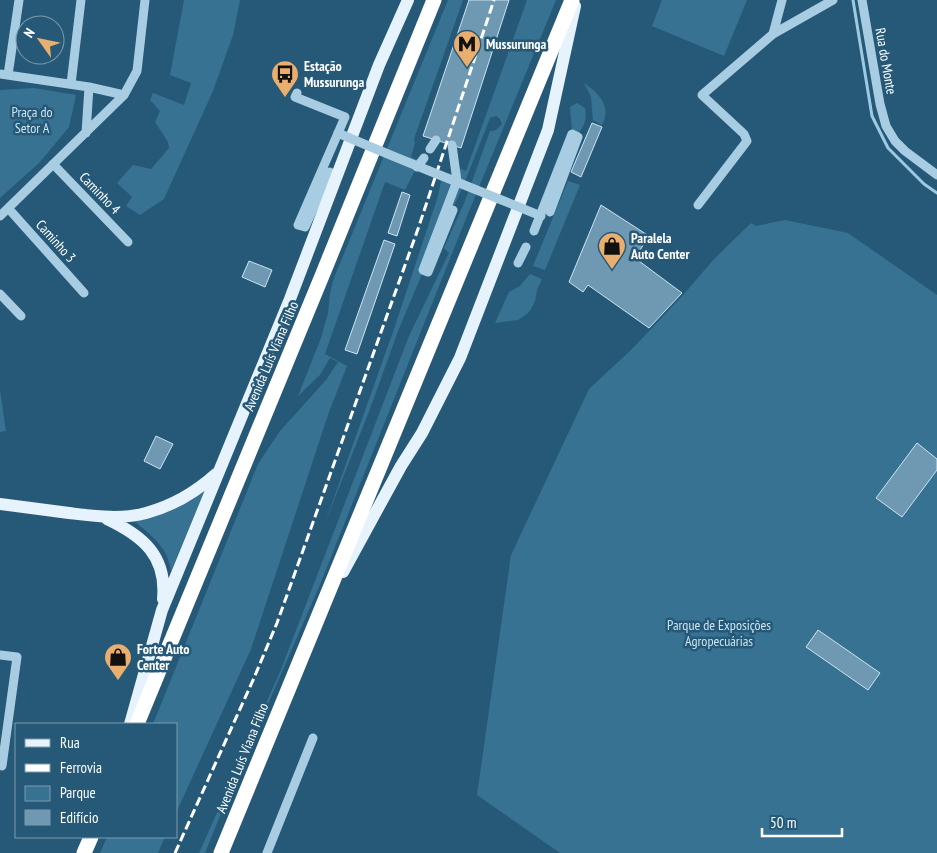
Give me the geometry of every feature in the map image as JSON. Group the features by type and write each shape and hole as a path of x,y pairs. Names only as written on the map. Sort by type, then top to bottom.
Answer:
{"highway":[{"name":"Avenida Luís Viana Filho","path":"137,723 434,0"},
{"name":"Avenida Luís Viana Filho","path":"221,853 572,0"},
{"path":"84,853 90,838"}],"main road":[{"name":"Avenida Luís Viana Filho","path":"130,723 162,610 290,298 379,65 408,0"},
{"name":"Avenida Luís Viana Filho","path":"316,620 401,466 422,433 460,358 548,130 576,0"},
{"path":"0,504 102,517 145,514 168,506 190,494 218,472"},
{"path":"102,517 128,529 144,541 155,556 162,571 164,588 162,610"}],"street":[{"path":"19,0 4,74 89,87 124,95"},
{"path":"71,84 81,0"},
{"path":"0,216 124,95 137,70 145,0"},
{"path":"773,34 782,0"},
{"path":"698,205 747,141 744,134 702,95 773,34 833,0"},
{"name":"Rua do Monte","path":"862,0 880,104 886,126 894,140 937,175"},
{"path":"86,132 89,87"},
{"path":"297,94 295,97 345,117 298,225 305,227 330,172 327,171 304,220"},
{"path":"338,133 417,167 457,181 541,216"},
{"path":"534,231 572,134 578,137 550,212"},
{"path":"430,149 436,140"},
{"path":"434,249 449,209 453,210 428,272 422,270 457,181 452,145"},
{"path":"417,167 424,158"},
{"name":"Caminho 4","path":"52,164 128,242"},
{"name":"Caminho 3","path":"8,208 84,292"},
{"path":"518,263 526,247"},
{"path":"0,294 22,316"},
{"path":"0,655 17,657 2,766"},
{"path":"267,853 313,738"}],"green space":[{"path":"184,0 240,0 233,35 213,91 164,199 140,215 126,206 132,197 117,183 133,165 151,169 169,148 168,142 155,122 160,111 150,100 153,93 184,105 191,83 170,75"},
{"path":"448,0 463,0 414,139 415,143 411,157 420,161 405,190 385,182 325,354 347,366 329,412 251,649 178,809 178,723 153,723 258,464 280,431 326,380 338,362 330,358 320,375 298,396 321,338 328,313 334,278"},
{"path":"527,0 556,0 465,221 319,587 205,853 199,853 280,672 409,336 449,253 444,248 465,201 490,131 496,130 502,124 496,116 490,118 464,184 398,331 370,409 325,523 394,329 438,196 443,172 457,175 459,168 466,171"},
{"path":"662,0 747,0 724,56 652,26"},
{"path":"584,83 595,91 605,106 606,112 602,125 593,120 591,97"},
{"name":"Praça do Setor A","path":"34,88 76,95 69,127 40,162 0,198 0,90"},
{"path":"577,103 585,108 586,112 583,127 579,133 572,131 570,107"},
{"path":"568,181 580,185 545,270 533,266"},
{"name":"Parque de Exposições Agropecuárias","path":"785,220 848,233 937,295 937,853 560,853 477,795 511,555 589,389 632,349 714,259 751,223 756,226"},
{"path":"530,274 542,279 530,311 518,320 495,323 509,292 520,286"},
{"path":"0,390 6,431 0,432"},
{"path":"204,492 171,571 166,555 158,542 134,521 181,505"},
{"path":"107,838 165,838 158,853 100,853"}],"building":[{"name":"Mussurunga","path":"469,0 509,0 461,148 423,136"},
{"path":"592,123 602,127 581,177 571,172"},
{"path":"402,192 410,195 397,236 388,233"},
{"name":"Paralela Auto Center","path":"601,205 649,236 635,258 682,293 649,328 588,285 583,292 569,282"},
{"path":"384,240 395,244 357,354 345,350"},
{"path":"249,261 272,270 265,287 242,277"},
{"path":"156,436 173,444 160,469 144,461"},
{"path":"917,443 937,459 937,470 902,517 876,498"},
{"path":"818,630 880,673 868,690 806,647"}],"waterway":[{"path":"853,0 872,116 888,148 924,184 937,193"}],"railway":[{"path":"175,853 277,623 419,226 494,0"}],"place":[{"name":"Mussurunga","path":"467,68"},
{"name":"Estação Mussurunga","path":"285,98"},
{"name":"Paralela Auto Center","path":"612,270"},
{"name":"Forte Auto Center","path":"118,681"}]}
